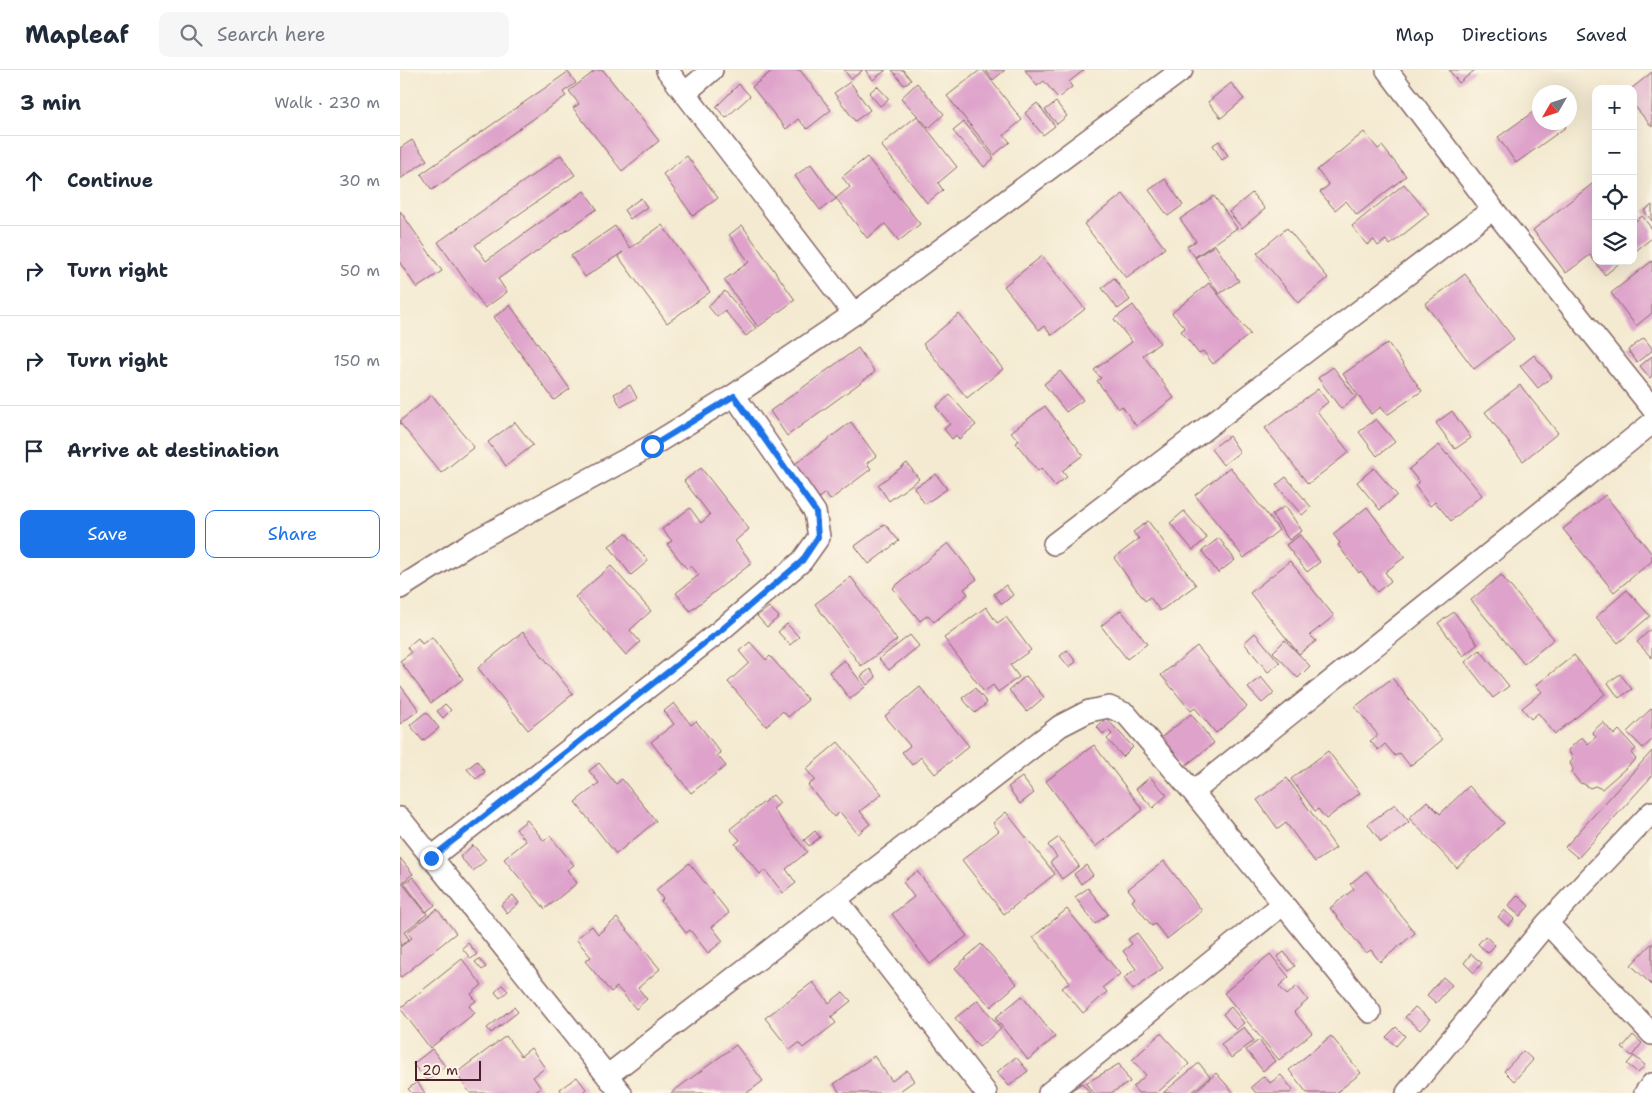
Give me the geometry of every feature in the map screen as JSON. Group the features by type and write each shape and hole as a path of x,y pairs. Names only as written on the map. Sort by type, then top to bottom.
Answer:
{"street":[{"path":"667,70 686,92 854,314"},
{"path":"686,92 712,70"},
{"path":"400,588 471,543 652,446 734,396 854,314 1182,70"},
{"path":"1387,70 1493,210 1652,408"},
{"path":"1054,544 1493,210"},
{"path":"431,858 720,631 802,561 818,537 816,512 734,396"},
{"path":"1193,792 1652,423"},
{"path":"607,1076 1060,726 1089,711 1109,707 1126,714 1193,792 1370,1012"},
{"path":"1418,1089 1547,923 1652,812"},
{"path":"400,818 620,1093"},
{"path":"836,899 986,1093"},
{"path":"1048,1093 1283,904"},
{"path":"1547,923 1652,1034"},
{"path":"1645,1093 1652,1084"}],"building":[{"path":"596,70 603,70 659,141 622,171 573,108 579,104 569,91"},
{"path":"773,70 800,70 831,110 807,129 798,119 786,129 752,87"},
{"path":"844,70 863,70 851,79"},
{"path":"865,70 886,70 873,80"},
{"path":"892,70 903,70 911,80 904,85"},
{"path":"980,70 983,70 1022,120 1004,135 1010,142 994,155 947,96"},
{"path":"985,70 1005,70 993,80"},
{"path":"1025,70 1084,70 1069,82 1072,87 1058,98 1044,81 1037,86"},
{"path":"1449,70 1475,70 1459,83"},
{"path":"568,72 576,83 563,92 566,96 432,190 421,174"},
{"path":"1652,72 1652,127 1637,109 1636,85"},
{"path":"850,82 870,110 855,121 834,93"},
{"path":"917,83 944,114 929,128 901,98"},
{"path":"1231,83 1244,99 1221,118 1208,102"},
{"path":"739,84 750,96 726,118 716,107"},
{"path":"877,86 889,99 880,106 869,93"},
{"path":"1056,102 1067,116 1057,124 1045,110"},
{"path":"1037,103 1055,126 1043,135 1025,113"},
{"path":"1532,113 1532,130 1562,130 1516,163 1498,137"},
{"path":"917,116 957,167 938,183 943,190 927,203 881,145"},
{"path":"964,122 994,158 984,167 953,131"},
{"path":"1364,132 1378,149 1382,146 1406,176 1357,215 1346,201 1335,210 1320,192 1329,185 1317,170"},
{"path":"412,140 427,160 400,179 400,148"},
{"path":"1219,141 1228,156 1222,160 1213,145"},
{"path":"561,155 575,175 475,245 486,261 584,191 597,209 498,279 507,292 485,308 438,242"},
{"path":"687,156 718,198 693,216 663,174"},
{"path":"867,157 920,224 899,241 885,224 867,238 836,198 850,187 842,177"},
{"path":"811,164 836,199 820,210 795,176"},
{"path":"1165,179 1183,205 1168,216 1149,190"},
{"path":"1404,184 1429,214 1390,245 1386,240 1378,246 1374,240 1367,245 1352,226"},
{"path":"1592,184 1592,258 1590,255 1566,273 1533,230"},
{"path":"1252,193 1265,209 1242,228 1229,212"},
{"path":"1123,194 1165,248 1126,278 1084,224"},
{"path":"1214,196 1237,228 1195,257 1187,246 1196,241 1180,219"},
{"path":"641,198 647,207 630,219 624,210"},
{"path":"1652,205 1652,221 1644,211"},
{"path":"400,211 442,271 417,288 400,263"},
{"path":"1642,216 1652,229 1652,238 1637,250 1637,220"},
{"path":"662,225 710,292 667,323 618,256 623,252 585,277 571,256 615,226 630,248"},
{"path":"742,225 795,300 758,327 724,280 749,262 729,235"},
{"path":"1287,228 1328,278 1298,303 1257,253"},
{"path":"1215,245 1239,281 1219,294 1195,258"},
{"path":"1042,256 1085,309 1052,335 1044,326 1039,330 1004,286"},
{"path":"1652,261 1652,313 1636,326 1611,293"},
{"path":"1598,265 1617,265 1605,275"},
{"path":"1465,274 1514,339 1474,369 1425,304"},
{"path":"1114,278 1130,300 1118,309 1102,288"},
{"path":"1209,283 1250,334 1213,364 1203,351 1199,354 1181,331 1185,328 1172,313"},
{"path":"725,291 756,328 746,336 725,311 717,317 708,306"},
{"path":"510,305 570,389 554,400 494,317"},
{"path":"1133,305 1160,343 1143,355 1174,398 1136,426 1122,406 1118,409 1097,381 1101,378 1094,370 1132,342 1114,319"},
{"path":"959,314 1003,369 967,398 923,344"},
{"path":"1644,338 1652,348 1652,351 1637,362 1628,350"},
{"path":"1388,343 1422,391 1387,415 1381,407 1371,414 1343,374"},
{"path":"858,348 875,372 787,436 770,411"},
{"path":"1534,355 1552,377 1538,388 1520,366"},
{"path":"1652,356 1652,376 1650,378 1640,366"},
{"path":"1333,367 1356,397 1341,409 1318,378"},
{"path":"1060,371 1083,400 1066,412 1044,384"},
{"path":"630,385 637,398 621,407 614,394"},
{"path":"1520,385 1558,433 1523,461 1485,412"},
{"path":"1318,389 1328,402 1317,411 1349,452 1308,484 1265,428"},
{"path":"432,395 474,447 441,473 400,423 400,421"},
{"path":"950,395 976,425 959,439 956,435 952,439 944,429 950,424 936,407"},
{"path":"1045,406 1083,455 1062,471 1067,477 1055,486 1041,468 1038,471 1016,443 1019,441 1011,432"},
{"path":"1452,411 1471,438 1455,449 1436,423"},
{"path":"1376,419 1395,442 1377,456 1359,432"},
{"path":"515,422 533,445 506,466 488,442"},
{"path":"851,422 876,456 867,463 871,469 830,500 825,493 816,500 791,467"},
{"path":"1229,436 1240,452 1223,465 1211,449"},
{"path":"1439,445 1482,495 1451,521 1435,502 1430,506 1415,486 1419,482 1409,469"},
{"path":"907,463 919,479 889,501 878,485"},
{"path":"1230,467 1279,530 1244,558 1195,495"},
{"path":"701,468 749,529 735,541 752,563 690,611 676,593 699,575 691,566 687,569 667,544 672,541 662,529 690,508 701,523 710,515 684,481"},
{"path":"1374,468 1397,495 1380,510 1357,482"},
{"path":"936,474 947,489 925,504 914,488"},
{"path":"1286,477 1311,507 1302,515 1276,485"},
{"path":"1605,495 1652,554 1652,561 1614,592 1563,529"},
{"path":"1285,506 1302,531 1289,540 1272,515"},
{"path":"1367,507 1405,557 1385,572 1391,581 1377,592 1361,571 1359,573 1338,545 1340,543 1333,534"},
{"path":"1184,511 1207,538 1193,550 1170,523"},
{"path":"1148,521 1196,585 1160,611 1150,597 1145,601 1114,558 1139,539 1133,532"},
{"path":"885,524 899,541 869,564 855,546"},
{"path":"626,533 648,561 631,575 609,546"},
{"path":"1300,535 1320,562 1307,572 1286,545"},
{"path":"1219,538 1235,560 1218,573 1202,551"},
{"path":"948,543 977,579 964,589 968,594 934,622 928,615 920,621 893,588"},
{"path":"1290,561 1334,616 1310,635 1316,641 1299,654 1250,593"},
{"path":"611,566 651,611 630,630 640,642 626,655 575,597"},
{"path":"1501,575 1554,639 1524,664 1471,600"},
{"path":"851,577 897,640 861,666 815,604"},
{"path":"1006,585 1013,595 1002,604 994,594"},
{"path":"1627,590 1650,616 1618,643 1596,617"},
{"path":"769,607 779,617 767,627 757,616"},
{"path":"986,607 997,623 1006,617 1031,650 1010,665 1019,677 998,692 993,685 984,692 944,638"},
{"path":"1121,610 1147,644 1127,659 1101,626"},
{"path":"1454,612 1478,644 1463,656 1438,623"},
{"path":"787,624 799,637 790,645 778,632"},
{"path":"1652,628 1652,658 1637,642"},
{"path":"523,632 573,694 528,730 478,668"},
{"path":"1255,633 1280,663 1268,672 1244,643"},
{"path":"910,635 919,646 889,670 879,659"},
{"path":"432,637 463,679 431,703 400,661 411,653 407,647 418,638 422,644"},
{"path":"1285,640 1310,666 1298,678 1273,652"},
{"path":"750,642 766,660 770,656 808,700 788,717 783,711 766,726 728,682 749,663 739,651"},
{"path":"1197,646 1247,707 1216,733 1195,708 1191,711 1161,675"},
{"path":"1067,650 1076,662 1069,667 1060,656"},
{"path":"1480,650 1509,686 1493,698 1465,662"},
{"path":"1574,655 1605,694 1555,734 1538,713 1531,719 1522,708 1542,692 1536,685"},
{"path":"844,660 865,687 850,699 829,672"},
{"path":"870,669 876,677 867,685 861,676"},
{"path":"1620,674 1632,689 1619,698 1608,683"},
{"path":"1026,676 1044,697 1027,712 1009,690"},
{"path":"1261,677 1274,693 1262,703 1248,688"},
{"path":"1392,678 1442,740 1410,766 1400,753 1395,756 1385,744 1378,750 1370,741 1378,735 1355,707"},
{"path":"400,685 419,710 400,724"},
{"path":"920,687 969,746 935,774 921,757 912,765 902,752 910,746 885,716"},
{"path":"975,688 987,703 975,713 962,698"},
{"path":"674,703 691,725 696,721 721,753 717,755 726,766 691,793 651,742 674,724 664,711"},
{"path":"445,704 451,710 443,718 437,711"},
{"path":"1652,708 1652,740 1643,748 1627,732"},
{"path":"426,712 439,728 423,741 410,725"},
{"path":"1191,714 1214,743 1181,769 1158,740"},
{"path":"1106,718 1133,747 1123,757 1107,739 1112,734 1108,730 1103,734 1097,727"},
{"path":"1603,722 1614,735 1619,730 1636,749 1631,753 1636,759 1602,789 1595,786 1590,788 1580,783 1572,773 1573,769 1570,763 1573,759 1568,750 1582,737 1588,744 1596,737 1592,732"},
{"path":"838,742 882,794 860,811 870,824 858,834 840,812 834,817 808,785 815,780 806,769"},
{"path":"1094,745 1143,810 1095,847 1046,781"},
{"path":"1328,751 1360,793 1326,819 1318,809 1315,811 1291,779"},
{"path":"1652,751 1652,776 1578,858 1565,847"},
{"path":"477,761 485,772 476,779 467,769"},
{"path":"599,763 616,784 622,779 656,821 616,854 575,802 599,783 589,771"},
{"path":"1022,777 1034,793 1020,804 1008,787"},
{"path":"1150,777 1167,795 1153,808 1136,789"},
{"path":"1287,778 1336,848 1315,862 1286,823 1278,829 1257,800"},
{"path":"1469,786 1504,823 1457,868 1409,818 1427,801 1440,814"},
{"path":"773,795 780,803 773,809 807,852 786,869 796,883 783,893 765,870 760,874 735,844 740,840 730,829"},
{"path":"1395,804 1409,822 1381,842 1368,824"},
{"path":"1006,812 1055,874 1004,914 962,860 999,831 993,823"},
{"path":"527,820 544,841 550,836 574,865 567,870 577,883 545,909 504,859 526,841 516,829"},
{"path":"815,831 820,837 809,846 804,840"},
{"path":"1059,837 1079,866 1062,879 1050,862 1057,857 1048,845"},
{"path":"473,845 486,860 473,871 460,857"},
{"path":"400,858 413,874 400,884"},
{"path":"1164,861 1202,911 1167,939 1155,924 1152,926 1132,901 1135,898 1128,889"},
{"path":"689,863 729,913 712,927 723,941 708,953 690,930 686,933 661,901 663,899 656,890"},
{"path":"1086,865 1093,875 1081,884 1074,874"},
{"path":"917,871 967,936 930,964 892,914 914,897 903,882"},
{"path":"1366,871 1415,933 1380,962 1371,950 1366,953 1330,908 1354,889 1350,884"},
{"path":"413,877 435,905 426,912 404,883"},
{"path":"402,883 427,914 404,932 409,939 400,946 400,884"},
{"path":"1088,888 1108,914 1095,924 1075,897"},
{"path":"513,895 519,903 507,913 501,905"},
{"path":"1518,895 1529,906 1520,916 1508,906"},
{"path":"437,909 456,933 400,978 400,947 412,938 407,932"},
{"path":"1067,909 1120,974 1103,987 1107,992 1083,1013 1062,988 1070,982 1033,937"},
{"path":"1504,910 1514,919 1508,926 1498,917"},
{"path":"617,918 660,969 638,988 647,999 636,1009 617,987 611,992 585,961 591,957 576,939 592,926 598,934"},
{"path":"1137,933 1163,968 1133,990 1124,978 1136,969 1123,951 1132,944 1128,939"},
{"path":"1485,936 1495,945 1488,953 1478,944"},
{"path":"468,943 477,954 471,959 462,948"},
{"path":"1652,943 1652,985 1631,965"},
{"path":"981,944 1017,984 991,1007 955,968"},
{"path":"1284,952 1295,966 1289,971 1277,957"},
{"path":"1270,954 1289,977 1279,986 1287,995 1297,986 1308,1000 1294,1012 1312,1033 1279,1060 1224,993"},
{"path":"1471,954 1482,963 1474,973 1464,963"},
{"path":"462,959 482,985 471,994 476,1001 469,1006 475,1013 430,1048 400,1008"},
{"path":"479,959 486,967 482,970 475,962"},
{"path":"1443,977 1452,985 1436,1003 1427,995"},
{"path":"813,982 829,1003 843,992 851,1001 831,1017 836,1023 803,1048 799,1043 790,1050 765,1018"},
{"path":"502,985 508,991 500,998 495,992"},
{"path":"1022,996 1055,1037 1028,1060 995,1018"},
{"path":"978,1000 1001,1029 979,1047 955,1018"},
{"path":"514,1007 518,1012 491,1033 487,1028"},
{"path":"1231,1007 1244,1023 1236,1030 1223,1014"},
{"path":"1415,1007 1430,1019 1420,1030 1405,1017"},
{"path":"1244,1027 1254,1041 1231,1058 1221,1044"},
{"path":"1396,1027 1405,1036 1396,1046 1386,1037"},
{"path":"1161,1033 1189,1064 1157,1093 1138,1093 1133,1087 1146,1075 1132,1060"},
{"path":"1633,1035 1642,1043 1632,1056 1622,1048"},
{"path":"506,1036 521,1056 531,1048 545,1068 533,1077 541,1088 534,1093 470,1093 456,1073"},
{"path":"1331,1036 1361,1073 1336,1093 1307,1093 1289,1070"},
{"path":"1259,1040 1275,1061 1263,1071 1246,1050"},
{"path":"736,1045 763,1081 747,1093 671,1093"},
{"path":"432,1049 445,1066 427,1081 413,1064"},
{"path":"1523,1051 1533,1060 1514,1081 1504,1071"},
{"path":"874,1056 892,1081 907,1070 914,1081 897,1093 840,1093 834,1084"},
{"path":"1634,1056 1645,1065 1638,1073 1627,1064"},
{"path":"1016,1057 1028,1071 1009,1086 997,1072"},
{"path":"1199,1063 1210,1077 1191,1093 1163,1093"},
{"path":"1119,1064 1130,1082 1111,1093 1092,1093 1086,1083"},
{"path":"1216,1073 1234,1093 1194,1093"},
{"path":"1281,1075 1293,1090 1290,1093 1256,1093 1251,1087 1264,1076 1270,1083"},
{"path":"577,1077 586,1089 582,1093 562,1093 560,1089"},
{"path":"417,1082 425,1093 412,1093 408,1089"},
{"path":"1082,1083 1090,1093 1068,1093"}],"route":[{"path":"431,858 720,631 802,561 818,537 816,512 734,396 652,446"}]}
